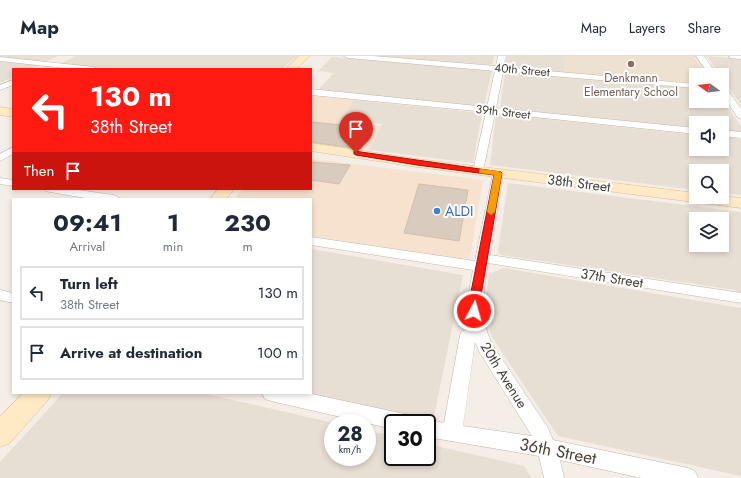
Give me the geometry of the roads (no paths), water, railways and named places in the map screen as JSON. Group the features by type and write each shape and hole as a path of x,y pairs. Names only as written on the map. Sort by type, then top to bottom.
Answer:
{"street":[{"path":"292,68 305,56"},
{"name":"40th Street","path":"348,56 689,85"},
{"path":"478,171 502,56"},
{"path":"700,56 708,68"},
{"path":"733,56 741,57"},
{"path":"0,59 85,68"},
{"path":"42,68 62,59"},
{"path":"0,88 12,82"},
{"name":"39th Street","path":"312,92 689,130"},
{"path":"729,98 741,116"},
{"path":"0,111 12,113"},
{"path":"729,134 741,135"},
{"name":"38th Street","path":"312,146 417,163 741,204"},
{"path":"0,158 12,151"},
{"name":"38th Street","path":"312,154 417,163"},
{"name":"20th Avenue","path":"498,173 475,297 474,311 476,326 479,335 530,416 547,448 554,478"},
{"path":"0,181 12,183"},
{"path":"56,190 107,198"},
{"path":"219,198 225,190"},
{"name":"37th Street","path":"312,240 741,298"},
{"path":"0,295 12,298"},
{"name":"20th Avenue","path":"452,434 468,335"},
{"path":"0,435 38,394"},
{"path":"276,394 384,418"},
{"name":"36th Street","path":"436,430 452,434 547,448 688,478"}],"place":[{"name":"Denkmann Elementary School","path":"631,64"},
{"name":"ALDI","path":"437,211"}]}
